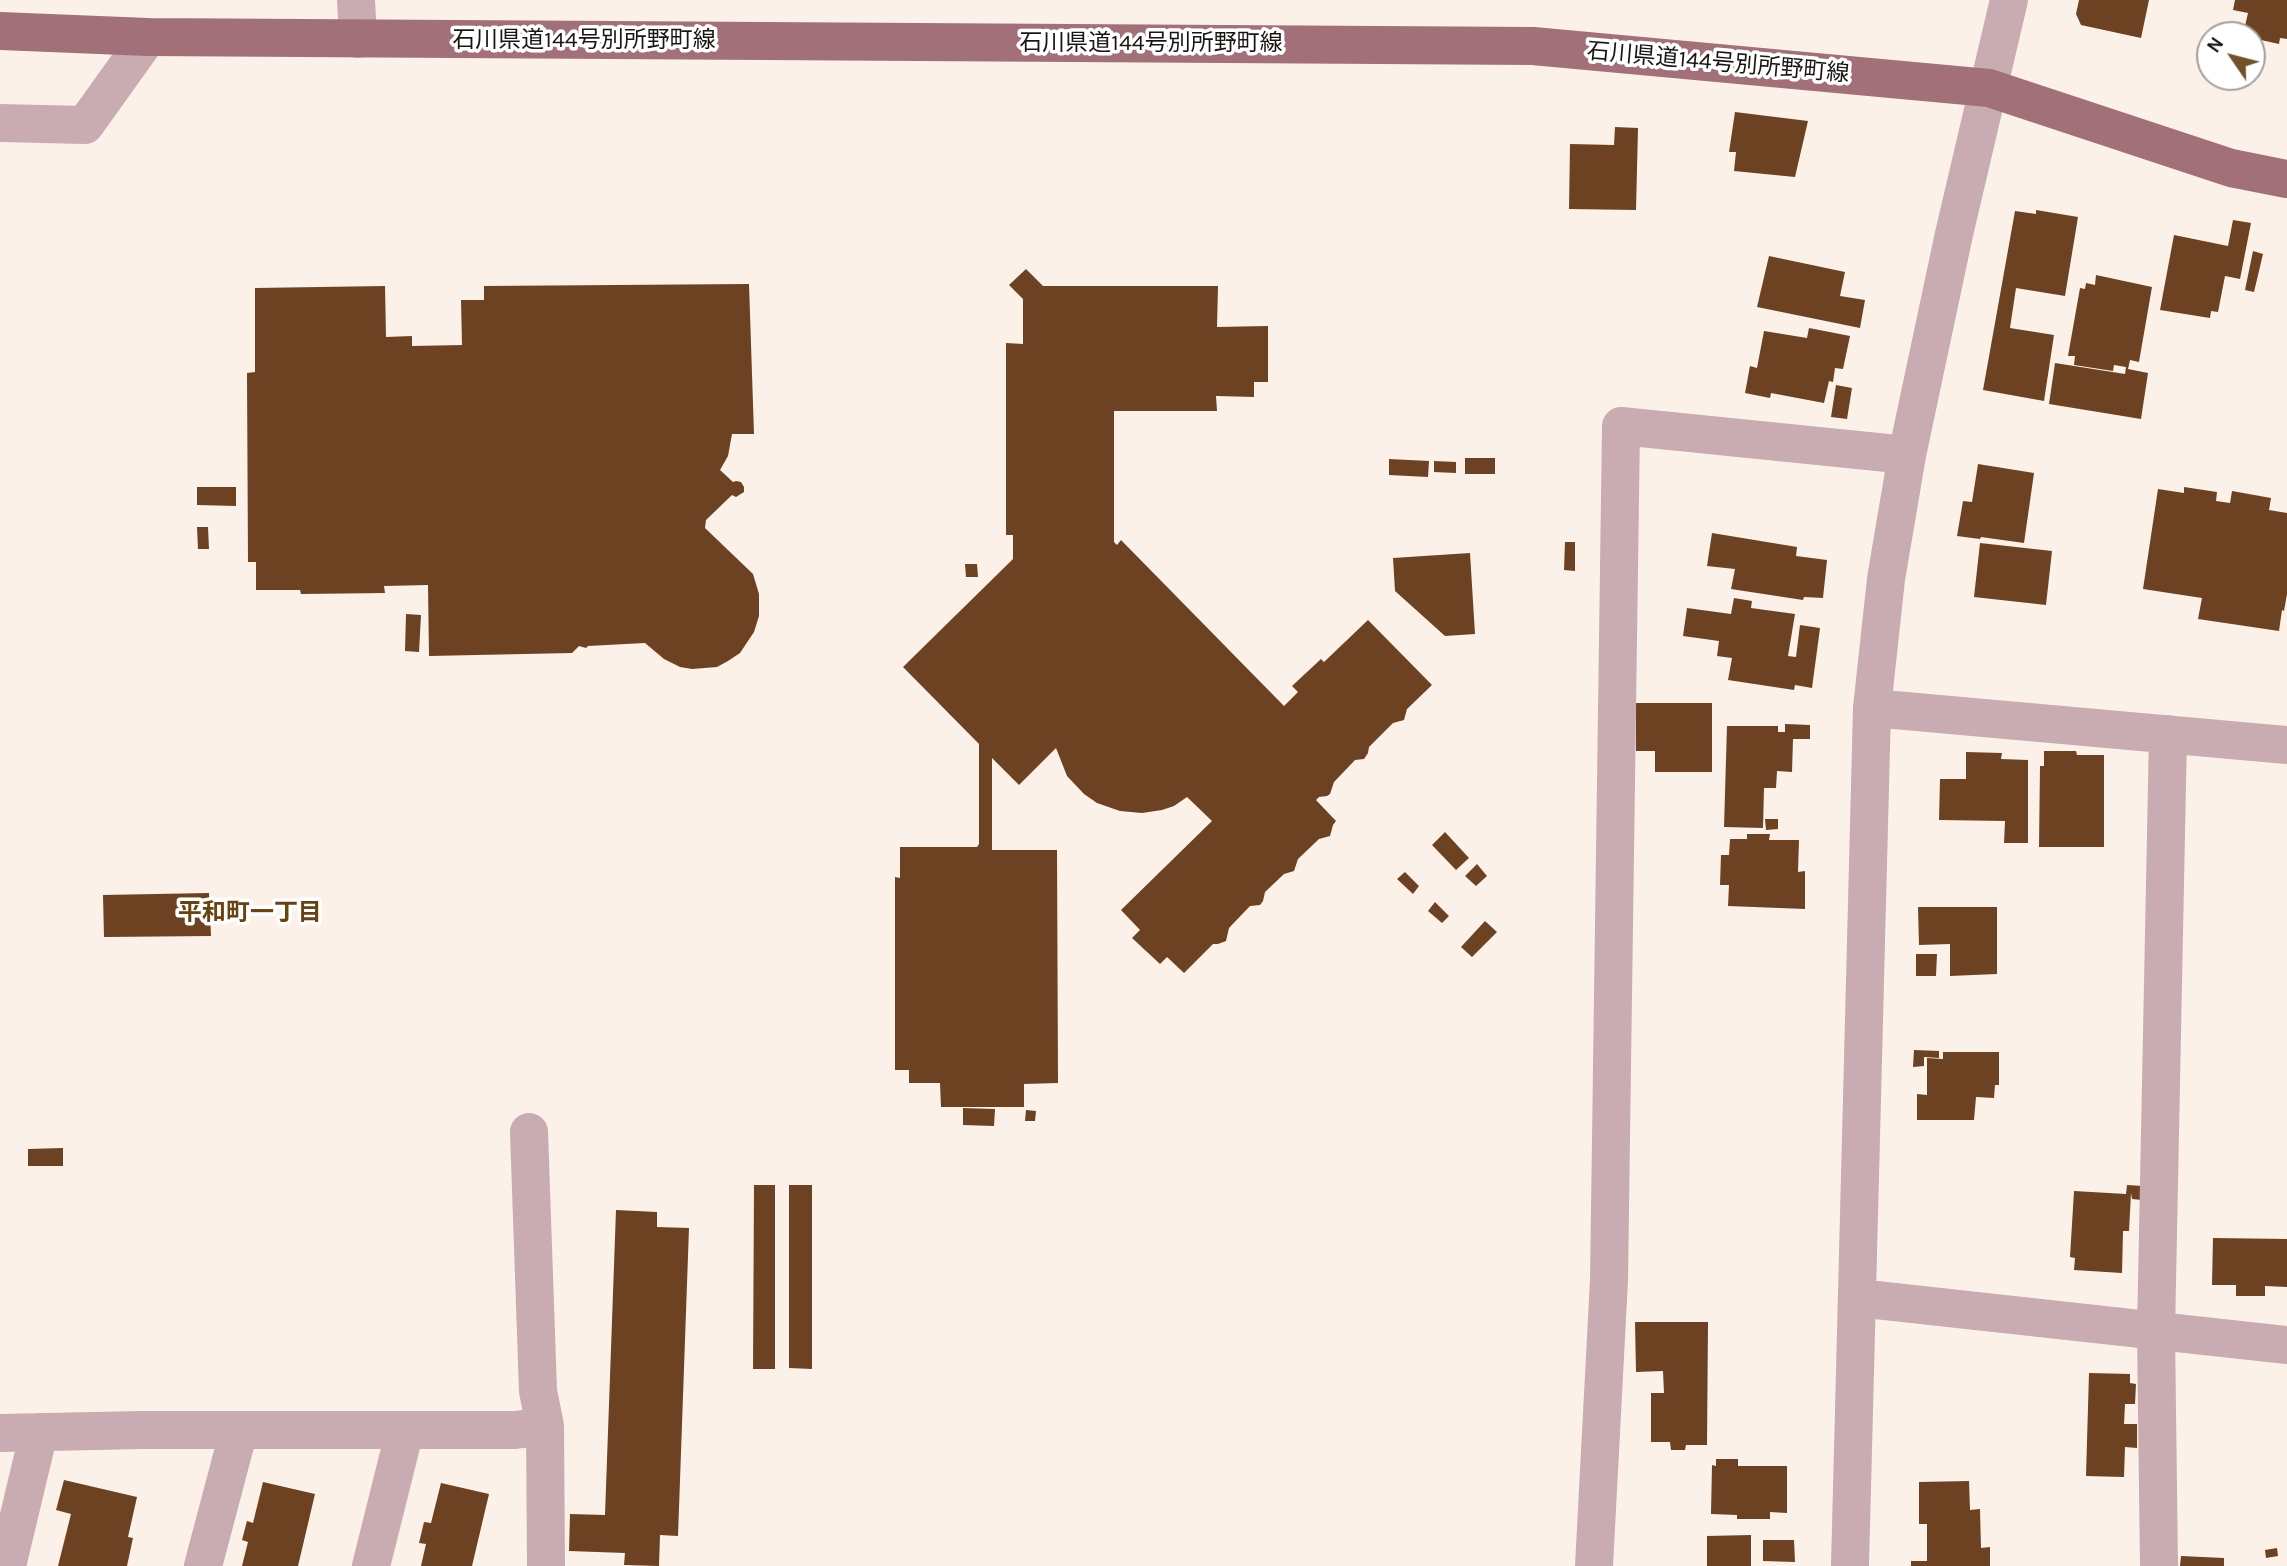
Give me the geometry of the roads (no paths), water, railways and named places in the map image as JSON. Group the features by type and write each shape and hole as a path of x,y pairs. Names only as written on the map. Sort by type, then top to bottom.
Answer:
{"main road":[{"name":"石川県道144号別所野町線","path":"0,31 148,37 1533,46 1989,88 2231,168 2287,179"}],"street":[{"path":"356,0 358,39"},
{"path":"1850,1566 1872,708 1886,579 1908,456 1954,234 2009,0"},
{"path":"0,124 85,125 148,37"},
{"path":"1594,1566 1609,1280 1620,426 1908,456"},
{"path":"1872,708 2287,745"},
{"path":"2159,1566 2156,1332 2168,734"},
{"path":"529,1132 538,1391 545,1426 546,1566"},
{"path":"1858,1298 2287,1345"},
{"path":"0,1433 515,1430 545,1426"},
{"path":"203,1566 239,1430"},
{"path":"371,1566 405,1430"},
{"path":"7,1566 39,1432"}],"district":[{"name":"平和町一丁目","path":"250,913"}]}
